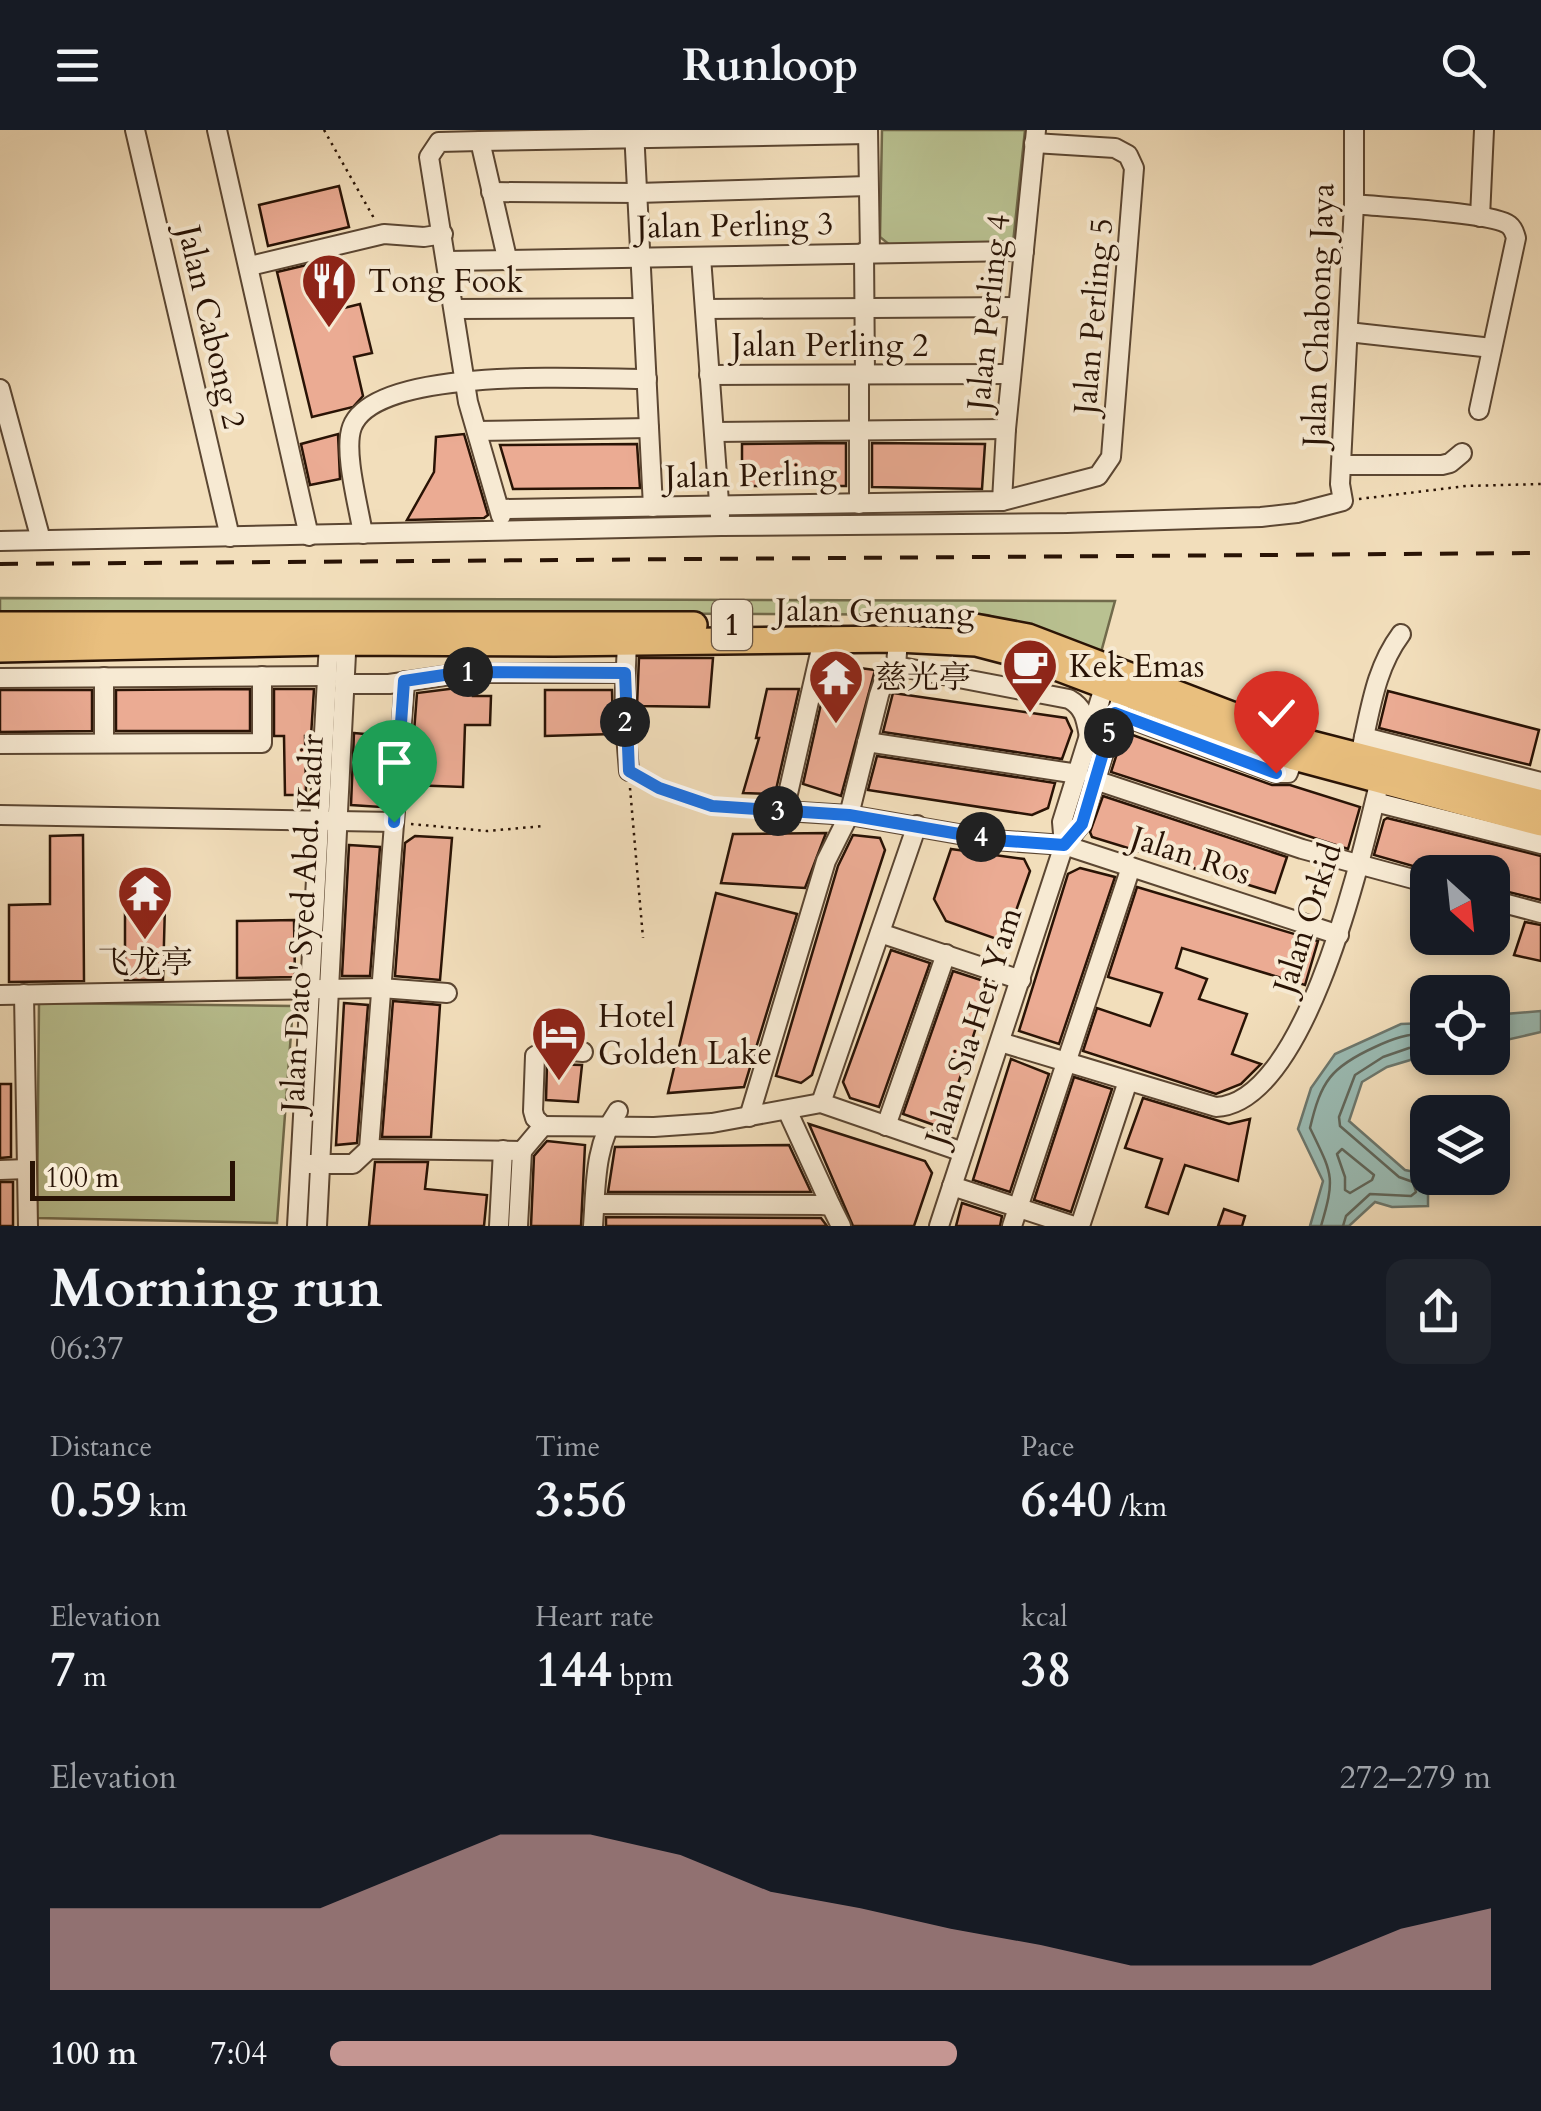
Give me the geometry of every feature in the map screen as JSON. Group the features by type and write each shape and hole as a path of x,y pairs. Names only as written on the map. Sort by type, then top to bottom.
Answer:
{"highway":[{"name":"Jalan Genuang","path":"0,649 341,636 957,624 1018,634 1116,688 1300,741 1362,747 1539,809"},
{"name":"Jalan Genuang","path":"0,626 464,643 898,639 992,646 1116,688 1378,791 1539,809"}],"street":[{"name":"Jalan Cabong 2","path":"135,130 230,537"},
{"path":"217,130 309,536"},
{"name":"Jalan Chabong Jaya","path":"1343,501 1340,484 1354,130"},
{"path":"1480,217 1484,130"},
{"path":"501,532 501,509 465,380 429,157 439,142 518,135 868,132 859,504"},
{"path":"634,133 653,507"},
{"name":"Jalan Perling 4","path":"1002,500 1035,136"},
{"name":"Jalan Perling 5","path":"1002,500 1098,476 1112,457 1134,168 1128,155 1115,148 1035,136"},
{"path":"480,140 507,258"},
{"path":"492,192 637,193 868,186"},
{"path":"1354,204 1480,217 1510,225 1516,238 1480,410"},
{"path":"250,266 384,234 443,234"},
{"name":"Jalan Perling 3","path":"448,261 1024,251"},
{"path":"701,257 721,526"},
{"path":"455,309 643,308"},
{"path":"705,309 1018,308"},
{"path":"1348,332 1492,348"},
{"name":"Jalan Perling 2","path":"710,375 1012,374"},
{"path":"363,534 350,446 356,419 377,401 465,380 647,379"},
{"path":"0,389 41,540"},
{"path":"478,431 649,428"},
{"path":"714,432 1006,429"},
{"path":"1343,465 1450,464 1462,453"},
{"name":"Jalan Perling","path":"501,509 1002,500"},
{"path":"0,541 721,526 1067,524 1261,516 1297,513 1343,501"},
{"path":"1362,747 1377,677 1401,634"},
{"name":"Jalan Dato' Syed Abd. Kadir","path":"297,1226 310,1165 330,989 330,819 341,636"},
{"path":"749,1116 826,861 849,815 885,677 896,666 898,639"},
{"path":"784,811 823,640"},
{"path":"464,643 464,672"},
{"path":"627,643 629,771"},
{"path":"550,672 554,644"},
{"path":"896,666 1069,700 1079,704 1085,714 1090,737"},
{"path":"0,678 262,676 366,685 464,672 625,673"},
{"path":"0,744 262,743 262,676"},
{"path":"104,677 104,743"},
{"path":"310,1165 353,1164 369,1149 404,681"},
{"name":"Jalan Sia Her Yam","path":"1087,777 1090,737 1116,688"},
{"name":"Jalan Sia Her Yam","path":"939,1226 1064,845 1062,822 1087,777 1116,688"},
{"path":"868,742 1087,777 1302,849 1410,878"},
{"name":"Jalan Orkid","path":"1000,1042 1216,1107 1232,1106 1246,1099 1287,1048 1313,1006 1339,935 1378,791"},
{"name":"Jalan Ros","path":"784,811 849,815 994,840 1064,845 1339,935"},
{"path":"0,816 394,822"},
{"name":"Jalan Dato' Syed Abd. Kadir","path":"317,1226 310,1165 310,989 330,819"},
{"path":"821,1103 918,825"},
{"path":"1012,1226 1131,867"},
{"path":"1510,905 1541,913"},
{"path":"880,933 1022,980"},
{"path":"886,1126 946,954"},
{"path":"0,995 381,988 447,993"},
{"path":"24,994 28,1226"},
{"path":"543,1126 533,1111 535,1056 548,1049 583,1052"},
{"path":"952,1186 1077,1226 1128,1081"},
{"path":"369,1149 512,1151 543,1126 674,1126 821,1103 963,1152"},
{"path":"786,1110 841,1226"},
{"path":"594,1226 596,1169 606,1128 618,1112"},
{"path":"499,1226 512,1151"},
{"path":"512,1151 518,1226"},
{"path":"0,1170 27,1170"},
{"path":"595,1204 831,1206"},
{"path":"736,1204 736,1226"}],"path":[{"path":"324,130 384,234"},
{"path":"1343,501 1466,486 1541,484"},
{"path":"629,771 687,800 753,811 784,811"},
{"path":"629,771 642,938"},
{"path":"394,822 487,831 544,826"}],"green space":[{"path":"882,130 1025,130 1013,243 891,246 880,237"},
{"path":"0,598 1115,601 1100,656 987,615 0,611"},
{"path":"39,1003 293,1006 277,1223 37,1218"}],"water":[{"path":"1541,1011 1541,1032 1510,1039 1510,1014"},
{"path":"1401,1024 1410,1024 1410,1060 1387,1067 1362,1082 1349,1121 1410,1171 1410,1195 1428,1195 1428,1206 1392,1207 1375,1202 1349,1226 1310,1226 1323,1181 1298,1129 1311,1088 1335,1054"}],"building":[{"path":"339,186 349,227 268,246 259,205"},
{"name":"Tong Fook","path":"332,259 344,308 360,304 372,353 354,357 363,396 353,407 312,417 277,272"},
{"path":"338,434 340,479 310,485 301,444"},
{"path":"464,434 488,515 407,520 434,472 436,437"},
{"path":"846,443 846,486 742,486 742,444"},
{"path":"872,443 985,444 982,489 872,487"},
{"path":"637,444 640,488 513,489 500,445"},
{"path":"639,658 713,658 709,707 637,706"},
{"name":"慈光亭","path":"830,664 875,670 841,796 803,784"},
{"path":"473,686 473,696 491,696 490,725 465,725 463,787 410,785 417,693"},
{"path":"250,689 250,731 116,731 116,690"},
{"path":"274,689 314,689 311,736 305,736 306,795 285,795 284,736 274,736"},
{"path":"767,689 799,689 775,794 743,793 759,738"},
{"path":"0,690 92,690 92,731 0,732"},
{"path":"545,690 612,690 613,734 545,736"},
{"path":"1388,691 1539,730 1530,765 1379,728"},
{"path":"893,693 1066,718 1072,731 1062,759 883,732"},
{"path":"354,733 386,736 381,807 351,805"},
{"path":"1127,733 1272,785 1290,785 1360,807 1348,849 1111,772"},
{"path":"877,756 1055,783 1048,808 1032,815 868,790"},
{"path":"1103,796 1287,857 1275,893 1092,837 1090,832"},
{"path":"1384,820 1541,856 1541,900 1510,892 1510,855 1410,855 1410,865 1374,855"},
{"path":"826,833 805,888 721,883 733,834"},
{"path":"83,835 84,981 9,982 9,905 50,904 50,836"},
{"path":"853,835 880,838 885,850 812,1075 801,1083 776,1076 838,866"},
{"path":"415,836 452,838 440,980 395,976 405,843"},
{"path":"349,845 380,847 370,976 342,976"},
{"path":"951,849 1024,859 1030,871 1005,942 946,921 934,899"},
{"path":"1080,868 1115,877 1059,1044 1019,1031 1068,874"},
{"path":"1137,887 1318,941 1305,985 1182,948 1176,968 1207,979 1199,999 1247,1014 1232,1054 1261,1064 1241,1084 1216,1094 1083,1051 1097,1008 1150,1026 1162,993 1108,977"},
{"path":"716,893 797,914 744,1087 668,1093"},
{"name":"飞龙亭","path":"125,903 165,904 163,980 125,980"},
{"path":"294,920 295,977 237,978 237,921"},
{"path":"1525,922 1541,925 1541,961 1514,955"},
{"path":"891,950 930,963 879,1107 850,1098 843,1082"},
{"path":"953,971 990,983 947,1119 937,1126 903,1114"},
{"path":"393,1001 440,1005 431,1137 382,1137"},
{"path":"344,1003 368,1005 357,1143 336,1145"},
{"path":"1011,1059 1049,1074 1010,1192 973,1180"},
{"name":"Hotel Golden Lake","path":"547,1064 582,1065 578,1102 546,1100"},
{"path":"1074,1077 1112,1089 1071,1212 1034,1200"},
{"path":"0,1084 11,1084 11,1157 0,1158"},
{"path":"1143,1098 1229,1124 1250,1119 1238,1181 1185,1165 1168,1214 1146,1207 1162,1159 1125,1148"},
{"path":"809,1124 925,1161 932,1173 914,1226 853,1226"},
{"path":"547,1141 585,1145 581,1226 531,1226 534,1156"},
{"path":"789,1145 811,1192 608,1192 615,1147"},
{"path":"375,1162 428,1162 425,1189 487,1195 484,1226 369,1226"},
{"path":"0,1182 13,1182 13,1226 0,1226"},
{"path":"962,1203 1002,1216 1000,1226 956,1226"},
{"path":"1224,1209 1245,1216 1242,1226 1218,1226"},
{"path":"606,1217 821,1218 827,1226 606,1226"}],"railway":[{"path":"0,564 1541,553"}],"place":[{"name":"Tong Fook","path":"329,330"},
{"name":"Kek Emas","path":"1030,715"},
{"name":"慈光亭","path":"836,726"},
{"name":"飞龙亭","path":"145,942"},
{"name":"Hotel Golden Lake","path":"559,1083"}],"route":[{"path":"394,822 404,681 464,672 625,673 629,771 687,800 712,806 849,815 994,840 1064,845 1082,824 1115,713 1276,773"}]}
